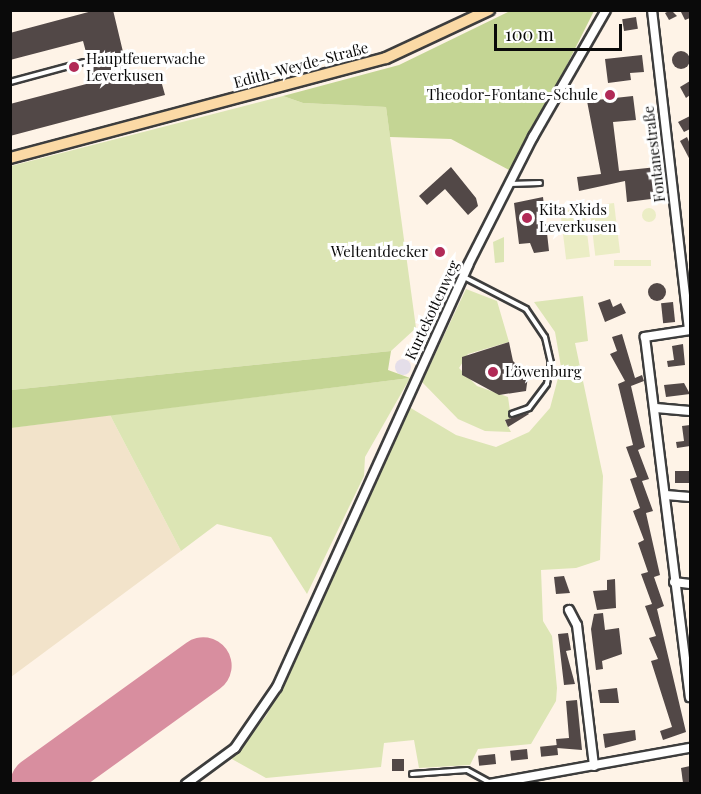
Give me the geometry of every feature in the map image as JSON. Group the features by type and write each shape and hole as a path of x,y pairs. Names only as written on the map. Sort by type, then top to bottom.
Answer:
{"street":[{"name":"Edith-Weyde-Straße","path":"10,158 386,58 489,10"},
{"name":"Kurtekottenweg","path":"186,783 235,748 260,718 463,277 509,183 606,10"},
{"name":"Fontanestraße","path":"652,10 690,330 645,337 656,408"},
{"path":"690,411 656,408 674,582 690,697"},
{"path":"666,495 690,497"},
{"path":"674,582 690,584"},
{"path":"569,610 577,625 594,766"},
{"path":"489,783 690,748"}],"lane":[{"path":"10,82 84,62"},
{"path":"509,183 540,183"},
{"path":"463,277 526,309 545,337 551,363 547,384 529,408 512,414"},
{"path":"412,774 467,770 489,783"}],"shaded area":[{"path":"400,359 406,359 411,367 409,373 400,375 395,370 395,364"},
{"path":"110,415 181,551 11,677 10,428"}],"green space":[{"path":"510,11 594,11 513,172 451,139 390,137 386,107 303,103 283,96 399,65"},
{"path":"283,96 303,103 386,107 416,328 391,351 11,390 11,166"},
{"path":"614,203 620,253 595,256 589,206"},
{"path":"584,208 590,257 566,260 560,211"},
{"path":"649,208 654,210 656,215 654,220 649,222 644,220 642,215 644,210"},
{"path":"504,237 504,262 495,263 493,242"},
{"path":"614,260 651,260 651,266 614,266"},
{"path":"466,289 497,301 509,342 468,354 459,368 477,386 508,397 511,418 505,421 511,432 485,431 458,419 422,382"},
{"path":"583,296 588,341 575,343 603,476 600,560 576,568 541,570 543,621 552,636 557,688 556,701 531,744 478,749 470,765 419,768 414,740 384,743 381,767 266,778 230,758 266,716 287,676 409,407 456,435 496,447 529,432 550,408 561,367 555,332 534,302"},
{"path":"391,351 388,370 410,378 11,428 11,390"},
{"path":"410,378 365,457 364,476 307,594 271,537 217,524 181,551 110,415"}],"building":[{"path":"96,10 113,10 129,77 158,70 165,95 10,136 10,104 94,82 83,41 10,60 10,33"},
{"path":"671,10 677,16 669,20 665,13"},
{"path":"680,10 690,10 690,18 685,20"},
{"path":"636,17 638,29 624,31 622,19"},
{"path":"681,51 687,54 690,60 687,66 681,69 675,66 672,60 675,54"},
{"path":"642,55 644,72 630,73 631,80 608,83 605,59"},
{"path":"690,81 690,95 686,98 680,87"},
{"path":"633,96 636,120 613,122 619,171 657,167 659,198 627,202 625,181 579,191 577,177 601,174 587,101"},
{"path":"690,116 690,129 684,132 678,122"},
{"path":"687,137 690,144 690,160 680,141"},
{"path":"451,167 476,198 478,206 468,215 445,189 427,205 419,196"},
{"path":"543,197 549,251 534,253 530,243 519,244 514,203"},
{"path":"657,283 663,286 666,292 663,298 657,301 651,298 648,292 651,286"},
{"path":"610,299 613,307 621,303 626,313 605,322 598,303"},
{"path":"673,302 675,322 663,323 661,303"},
{"path":"622,334 635,378 642,375 644,381 631,386 645,447 638,450 649,479 642,481 653,511 646,513 660,575 654,577 664,606 657,609 686,732 663,740 660,731 672,727 651,661 658,659 649,638 656,636 645,606 652,604 641,574 648,572 638,543 644,540 633,511 640,508 630,479 637,477 626,447 633,445 618,384 625,381 610,354 617,351 612,337"},
{"name":"Löwenburg","path":"509,342 513,361 528,376 526,391 499,395 462,375 462,357"},
{"path":"683,344 685,365 668,367 667,361 674,360 672,346"},
{"path":"684,383 690,394 666,397 664,385"},
{"path":"529,414 508,427 505,420"},
{"path":"690,425 690,446 677,448 676,442 684,441 682,426"},
{"path":"675,471 690,471 690,483 675,483"},
{"path":"564,576 570,593 556,594 554,577"},
{"path":"615,579 616,608 597,610 593,591 607,590 607,580"},
{"path":"603,613 605,630 619,628 622,654 602,661 603,669 596,670 591,629 594,614"},
{"path":"568,633 571,650 566,651 575,684 564,685 558,634"},
{"path":"617,688 619,703 600,703 598,690"},
{"path":"577,700 582,750 557,748 556,739 569,738 566,701"},
{"path":"635,730 636,740 605,748 603,734"},
{"path":"557,745 558,755 541,757 540,747"},
{"path":"527,749 528,759 511,761 510,751"},
{"path":"495,754 496,764 479,766 478,756"},
{"path":"392,759 404,759 404,771 392,771"},
{"path":"690,766 690,783 683,783 681,768"}],"runway":[{"path":"38,784 203,665"}],"place":[{"name":"Hauptfeuerwache Leverkusen","path":"74,67"},
{"name":"Theodor-Fontane-Schule","path":"610,95"},
{"name":"Kita Xkids Leverkusen","path":"527,218"},
{"name":"Weltentdecker","path":"440,252"},
{"name":"Löwenburg","path":"493,372"}]}
